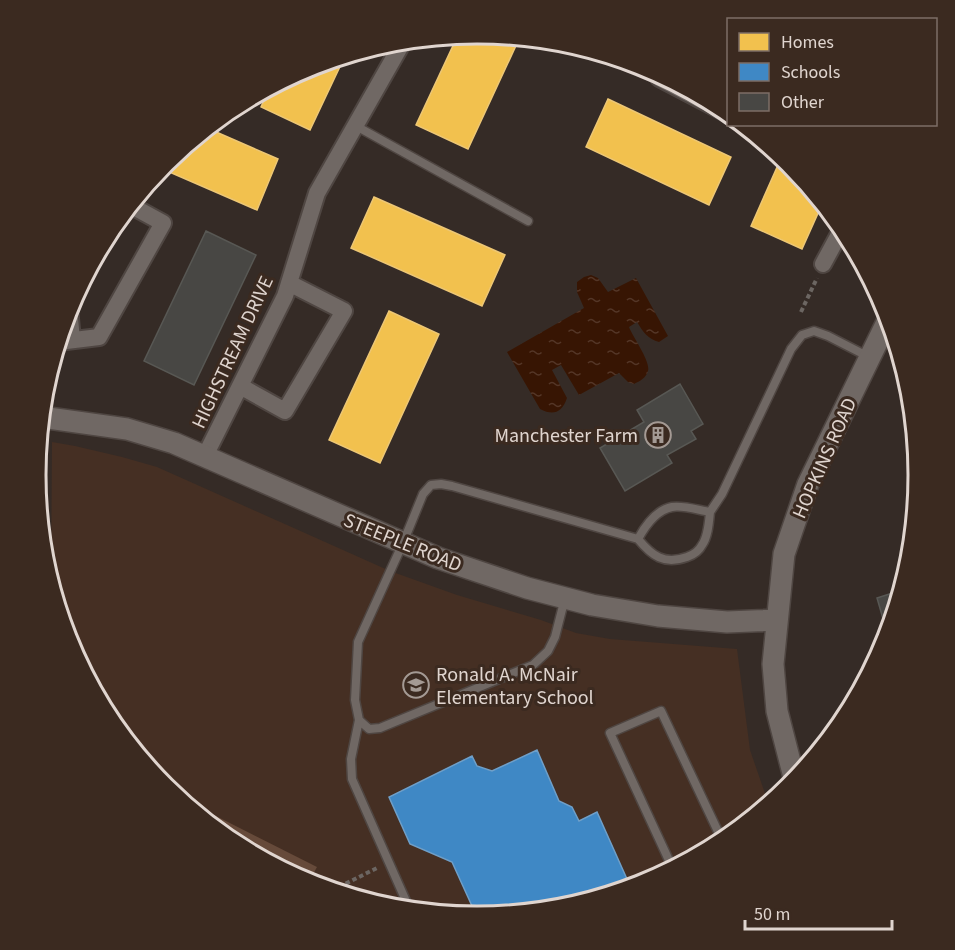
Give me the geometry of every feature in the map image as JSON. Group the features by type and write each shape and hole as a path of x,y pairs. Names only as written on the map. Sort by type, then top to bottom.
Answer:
{"street":[{"name":"HIGHSTREAM DRIVE","path":"205,456 285,296 317,193 398,51"},
{"path":"68,341 99,337 163,223 137,209"},
{"path":"823,264 837,237"},
{"path":"240,386 285,411 344,311 289,283"},
{"name":"HOPKINS ROAD","path":"792,770 777,711 773,664 784,554 808,484 884,330"},
{"name":"STEEPLE ROAD","path":"50,418 127,429 174,443 438,558 527,588 592,605 658,616 727,622 777,620"}],"lane":[{"path":"356,126 528,221"},
{"path":"406,900 352,779 351,759 359,720 355,700 358,642 423,494 431,485 441,484 638,539 647,550 661,559 677,560 694,555 703,545 710,512 722,494 791,349 802,335 814,331 870,357"},
{"path":"638,539 644,527 653,517 670,507 710,512"},
{"path":"359,720 369,729 380,728 533,665 548,651 555,637 566,598"},
{"path":"669,861 610,733 661,711 719,833"}],"path":[{"path":"801,312 823,264"},
{"path":"342,885 389,863"}],"shaded area":[{"name":"Ronald A. McNair Elementary School","path":"52,442 157,467 390,571 576,633 610,639 737,649 750,750 766,796 717,834 668,862 616,884 562,898 506,906 449,906 393,898 339,884 287,862 238,834 193,799 153,760 119,715 90,666 69,614 51,540"},
{"path":"210,813 317,867 313,874 287,862 238,834"}],"water":[{"path":"591,275 598,278 608,292 636,278 668,336 659,342 646,335 637,322 629,327 648,367 646,376 634,384 628,382 619,373 579,395 561,365 552,370 567,398 560,410 553,413 545,411 540,409 507,352 584,308 577,292 577,282"}],"building: Homes":[{"path":"454,44 516,45 468,149 416,125"},
{"path":"340,66 310,130 261,107 264,100 312,76"},
{"path":"608,99 731,157 709,205 586,147"},
{"path":"216,132 278,159 257,210 170,172"},
{"path":"778,165 819,211 802,249 751,226"},
{"path":"374,197 505,255 482,306 351,248"},
{"path":"389,311 439,334 380,463 329,440"}],"building: Schools":[{"name":"Ronald A. McNair Elementary School","path":"537,750 559,801 572,807 579,821 597,812 627,880 589,892 534,903 472,906 452,862 410,844 389,797 472,756 477,766 492,771"}],"building: Other":[{"path":"206,231 256,255 194,385 144,361"},
{"name":"Manchester Farm","path":"680,384 703,424 691,431 696,439 667,455 672,463 625,491 600,448 644,422 637,410"},
{"path":"892,593 884,620 877,598"}],"place":[{"name":"Manchester Farm","path":"658,435"},
{"name":"Ronald A. McNair Elementary School","path":"416,685"}]}
